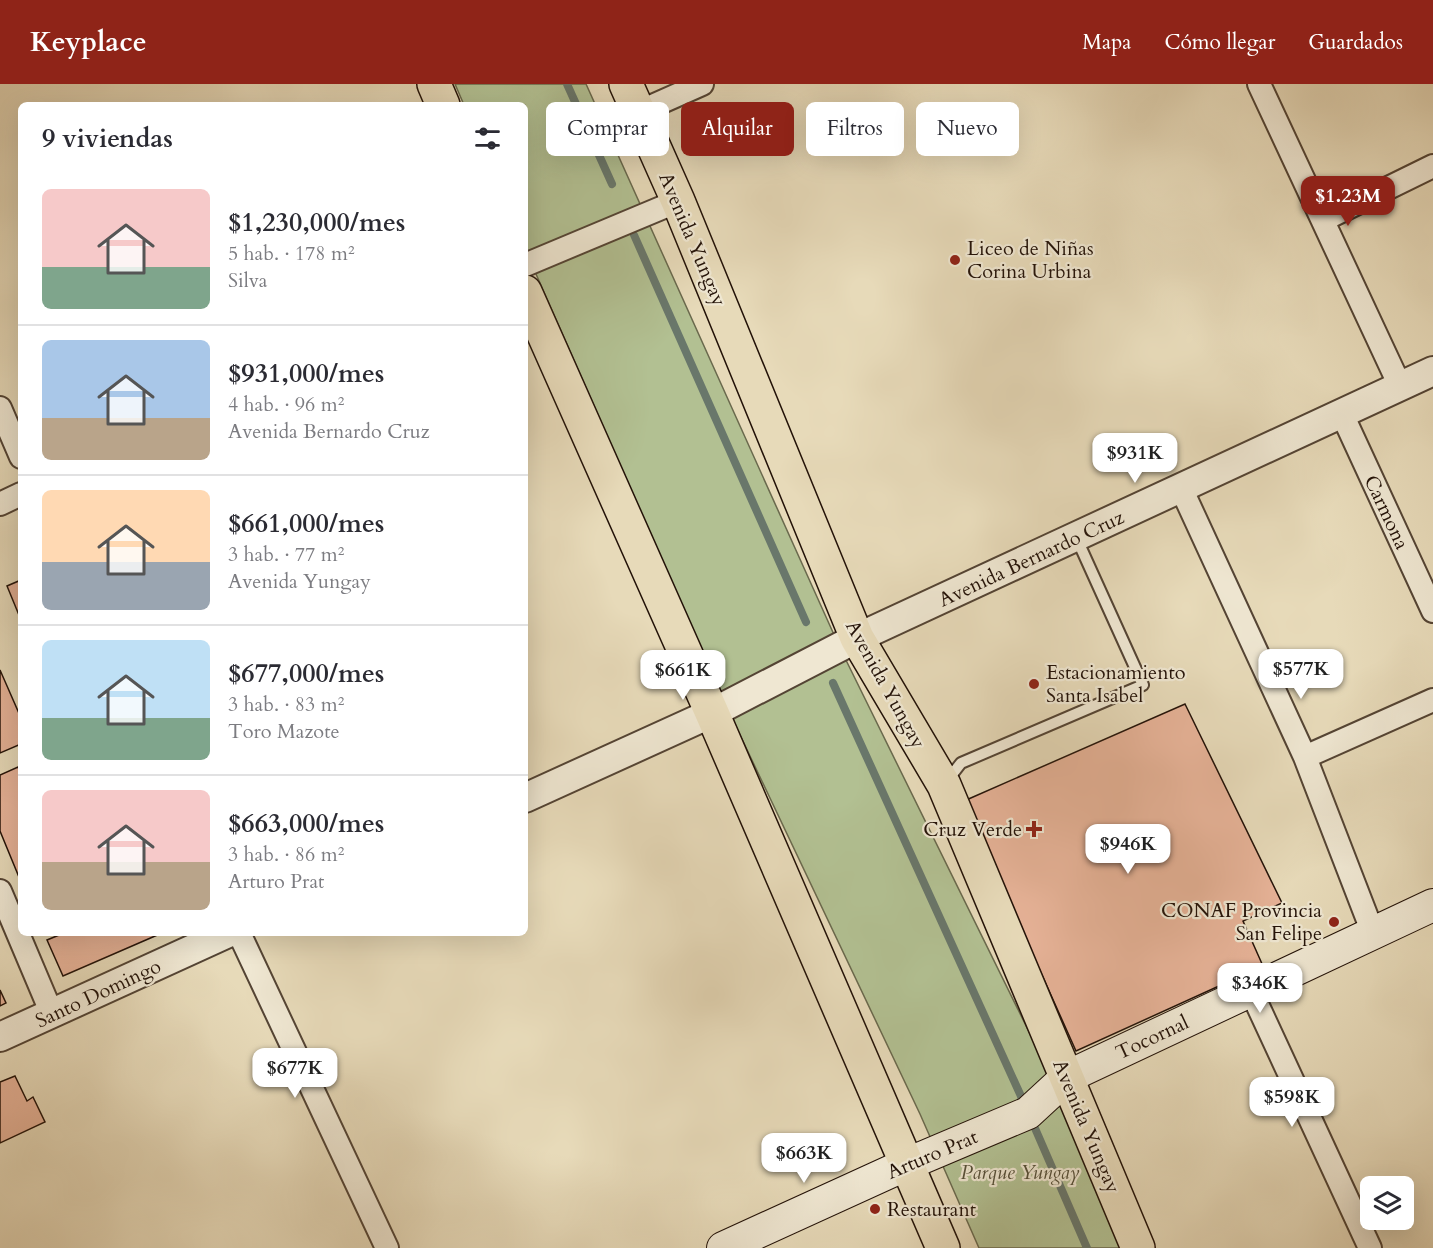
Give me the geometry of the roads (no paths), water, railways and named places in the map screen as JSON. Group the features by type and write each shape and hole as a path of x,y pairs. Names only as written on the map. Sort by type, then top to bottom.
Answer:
{"main road":[{"path":"434,84 442,102"},
{"name":"Avenida Yungay","path":"633,98 678,201 857,638 944,785 1138,1248"},
{"path":"528,299 712,713 942,1248"},
{"name":"Tocornal","path":"1067,1077 1373,933 1431,912"},
{"name":"Arturo Prat","path":"723,1248 905,1165 1028,1113 1067,1077"}],"street":[{"path":"633,98 702,84"},
{"path":"1259,84 1400,386"},
{"path":"1323,220 1433,166"},
{"path":"528,264 678,201"},
{"name":"Avenida Bernardo Cruz","path":"857,638 1433,371"},
{"path":"0,408 18,450"},
{"name":"Carmona","path":"1342,414 1433,610"},
{"path":"1181,488 1305,757 1373,933"},
{"path":"0,504 18,495"},
{"path":"528,797 712,713 857,638"},
{"path":"1305,757 1433,700"},
{"path":"0,891 18,934"},
{"path":"19,936 52,1014"},
{"name":"Santo Domingo","path":"0,1037 221,936"},
{"path":"240,936 387,1248"},
{"path":"1251,991 1370,1248"}],"lane":[{"path":"944,785 961,763 1143,685 1076,537"}],"waterway":[{"path":"567,84 612,184"},
{"path":"634,235 806,622"},
{"path":"833,683 1025,1105"},
{"path":"1031,1119 1087,1248"}],"place":[{"name":"Liceo de Niñas Corina Urbina","path":"955,260"},
{"name":"Estacionamiento Santa Isabel","path":"1034,684"},
{"name":"Cruz Verde","path":"1034,829"},
{"name":"CONAF Provincia San Felipe","path":"1334,922"},
{"name":"Restaurant","path":"875,1209"}],"park label":[{"name":"Parque Yungay","path":"1020,1172"}]}
